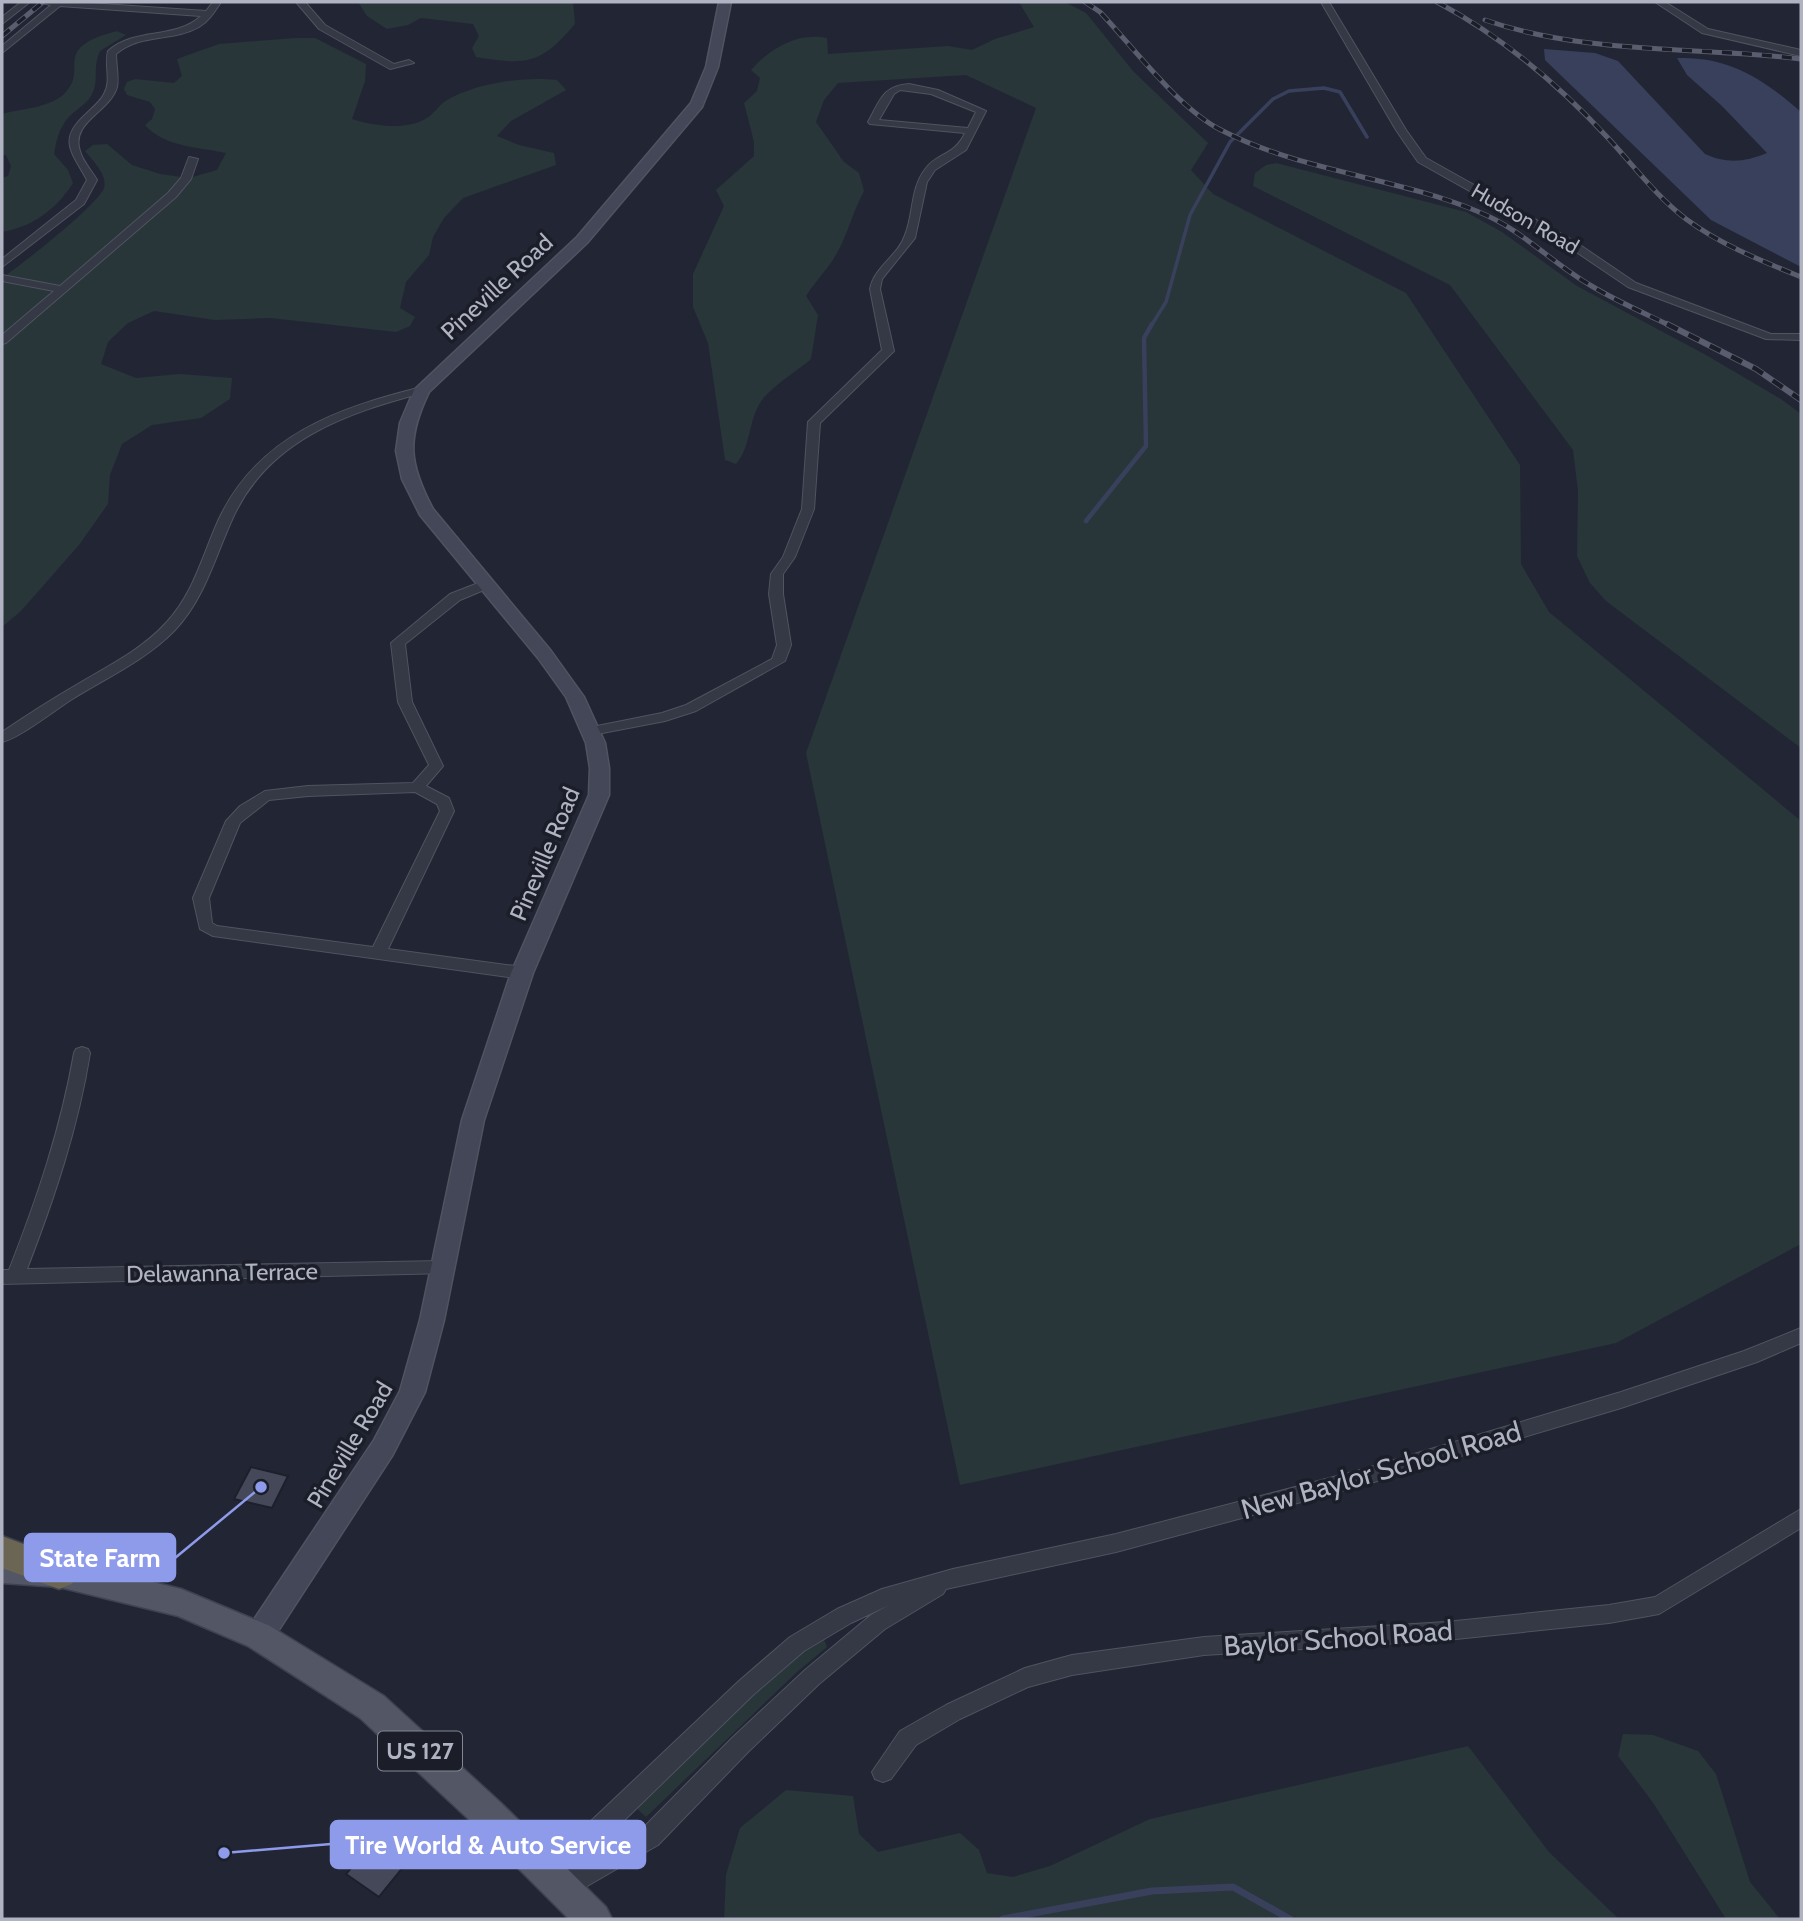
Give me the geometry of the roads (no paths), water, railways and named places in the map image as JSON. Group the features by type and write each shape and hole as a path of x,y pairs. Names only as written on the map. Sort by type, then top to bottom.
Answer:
{"highway":[{"path":"2,1552 59,1573"}],"main road":[{"name":"Pineville Road","path":"259,1636 383,1448 412,1391 442,1268 473,1120 522,973 599,795 602,773 592,731 572,689 426,510 410,482 402,449 411,411 422,390 582,240 697,104 712,67 725,2"},
{"name":"US 127","path":"2,1569 59,1573 181,1603 259,1636 372,1707 489,1815 594,1919"}],"street":[{"path":"2,21 26,2"},
{"path":"41,2 207,14"},
{"path":"2,50 59,2"},
{"path":"2,264 80,202 92,180 74,150 75,134 86,117 107,97 112,87 111,53 122,44 134,40 193,26 217,2"},
{"path":"300,2 321,27 393,66 409,63"},
{"name":"Hudson Road","path":"1325,2 1401,130 1422,160 1570,243 1632,285 1770,337 1801,337"},
{"path":"1659,2 1705,31 1801,53"},
{"path":"592,731 666,717 691,708 778,661 784,645 776,594 777,574 789,557 808,509 814,422 888,351 874,289 877,279 910,238 922,182 931,168 963,148 972,131 981,111 908,85 893,88 873,122 972,131"},
{"path":"2,341 172,195 186,178 193,159"},
{"path":"2,278 60,289"},
{"path":"2,738 136,655 169,628 203,578 240,491 263,462 299,435 382,400 422,390"},
{"path":"417,787 436,766 405,702 398,643 455,597 486,584"},
{"path":"378,953 447,811 444,801 417,787 265,796 244,808 233,821 201,898 205,925 213,931 522,973"},
{"path":"8,1277 44,1205 71,1119 82,1053"},
{"name":"Delawanna Terrace","path":"8,1277 442,1268"},
{"name":"New Baylor School Road","path":"562,1888 600,1828 746,1688 797,1644 844,1616 888,1595 953,1578 1116,1543 1507,1436 1750,1357 1801,1335"},
{"name":"Baylor School Road","path":"883,1772 908,1738 953,1712 1025,1678 1072,1665 1205,1646 1446,1631 1609,1614 1659,1605 1801,1518"},
{"name":"New Baylor School Road","path":"562,1888 650,1837 740,1745 812,1677 878,1622 953,1578"}],"water":[{"path":"1544,49 1595,53 1618,61 1705,154 1721,159 1744,160 1767,153 1722,106 1687,75 1677,58 1695,58 1729,66 1759,80 1787,100 1801,112 1801,267 1711,220 1545,60"}],"waterway":[{"path":"1151,326 1166,302 1190,215 1230,142 1273,99 1289,91 1324,88 1340,92 1367,137"},
{"path":"1086,521 1146,446 1144,338 1152,324"},
{"path":"1003,1919 1152,1891 1233,1887 1290,1919"}],"railway":[{"path":"2,36 43,2"},
{"path":"1085,2 1100,12 1173,92 1221,130 1284,156 1415,190 1479,212 1509,227 1590,285 1670,326"},
{"path":"1437,2 1485,30 1549,80 1589,118 1655,191 1686,219 1727,245 1801,277"},
{"path":"1485,20 1523,31 1602,44 1801,59"},
{"path":"1670,326 1756,369 1801,400"}],"place":[{"name":"State Farm","path":"261,1487"},
{"name":"Tire World & Auto Service","path":"224,1853"}]}
